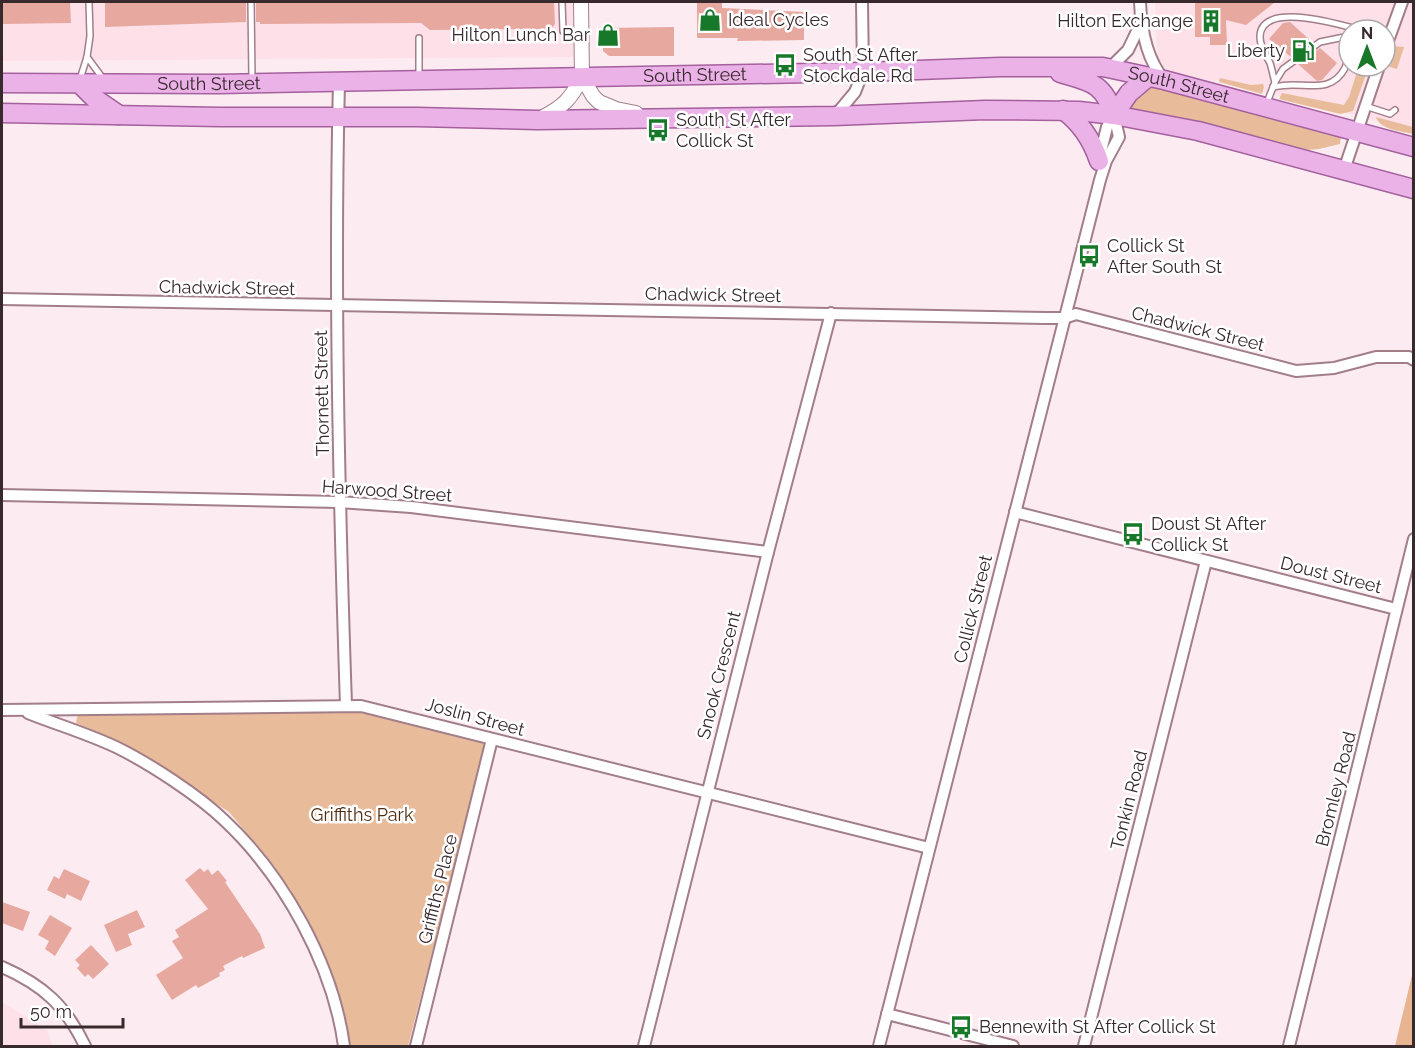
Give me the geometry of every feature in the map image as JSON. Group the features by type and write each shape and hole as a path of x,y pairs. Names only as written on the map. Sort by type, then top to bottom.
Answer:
{"main road":[{"name":"South Street","path":"2,83 252,84 1038,67 1110,68 1156,78 1413,147"},
{"path":"1038,67 1087,81 1100,88 1108,98 1114,115"},
{"path":"1114,115 1129,93 1156,78"},
{"path":"80,84 94,98 119,115"},
{"path":"219,84 222,99 220,117"},
{"name":"South Street","path":"2,113 537,120 1063,110 1114,115 1198,131 1413,189"},
{"path":"1063,110 1083,129 1095,149 1099,171"}],"street":[{"path":"581,2 582,76 592,96 606,106 656,118"},
{"path":"834,116 847,104 855,92 863,72 862,2"},
{"path":"1140,2 1141,23 1156,78"},
{"path":"1395,18 1402,2"},
{"path":"1110,68 1128,50 1141,23"},
{"path":"537,120 566,103 582,76"},
{"path":"1344,170 1375,78"},
{"name":"Thornett Street","path":"339,81 339,502 346,705"},
{"name":"Collick Street","path":"1099,171 1119,137 1114,115"},
{"name":"Collick Street","path":"879,1047 1064,318 1099,171 1107,127 1114,115"},
{"name":"Chadwick Street","path":"2,299 338,307 1064,318 1076,314 1296,371 1334,368 1376,357 1408,357 1413,360"},
{"name":"Snook Crescent","path":"644,1047 706,793 831,313"},
{"name":"Harwood Street","path":"2,495 339,502 411,507 768,552"},
{"name":"Doust Street","path":"1015,512 1396,609"},
{"name":"Bromley Road","path":"1289,1047 1413,539"},
{"name":"Tonkin Road","path":"1084,1047 1206,561"},
{"name":"Joslin Street","path":"2,710 346,705 373,708 929,848"},
{"path":"21,711 118,748 178,785 224,820 286,894 312,946 336,1004 344,1047"},
{"name":"Griffiths Place","path":"416,1047 492,739"},
{"path":"2,967 35,984 54,1000 75,1024 85,1047"},
{"path":"887,1014 1013,1047"}],"lane":[{"path":"80,84 90,36 89,2"},
{"path":"251,2 252,84"},
{"path":"562,2 563,31"},
{"path":"1274,84 1270,64 1261,46 1261,31 1266,24 1273,19 1287,16 1337,24"},
{"path":"419,38 419,80"},
{"path":"1265,107 1283,69 1320,42 1337,38"},
{"path":"87,57 107,84"},
{"path":"1274,84 1323,86 1332,83 1337,78"},
{"path":"1365,106 1390,114 1395,110"}],"shaded area":[{"path":"2,2 586,2 585,57 2,61"},
{"path":"1155,2 1413,2 1413,130 1216,80 1215,82 1174,72 1157,65"},
{"path":"1413,971 1413,1046 1395,1046"},
{"path":"2,1002 47,1030 53,1046 2,1046"}],"green space":[{"path":"1397,46 1404,47 1397,69"},
{"path":"1220,78 1251,85 1263,84 1262,94 1219,82"},
{"path":"1355,78 1365,78 1353,111 1340,114 1279,99 1282,93 1344,105"},
{"path":"1153,86 1341,136 1340,144 1306,150 1129,108 1139,95"},
{"path":"1376,117 1413,127 1413,134 1386,127"},
{"name":"Griffiths Park","path":"344,710 374,713 486,743 408,1046 350,1046 341,1003 319,943 290,889 229,812 118,741 76,723 78,713"}],"building":[{"path":"2,2 70,2 71,23 2,24"},
{"path":"105,2 246,2 246,22 105,27"},
{"path":"256,2 554,2 555,24 551,29 430,30 421,23 260,24 256,22"},
{"path":"697,2 722,2 722,8 804,12 804,40 737,41 738,38 697,38"},
{"name":"Hilton Exchange","path":"1195,2 1275,2 1246,25 1226,20 1227,45 1210,45 1210,37 1195,37"},
{"path":"1290,22 1312,42 1291,57 1269,39 1283,23"},
{"path":"674,27 674,56 609,56 603,51 603,28"},
{"path":"1320,48 1337,63 1322,80 1317,81 1298,64"},
{"path":"200,868 204,872 208,869 212,875 218,870 227,881 225,882 260,934 265,948 223,966 225,970 219,973 220,976 198,988 196,985 172,1000 156,975 183,958 172,941 179,937 175,930 208,909 185,880"},
{"path":"64,869 90,881 81,901 67,894 65,899 47,890 54,876 59,879"},
{"path":"2,902 30,912 23,931 2,923"},
{"path":"137,910 145,927 128,934 132,945 116,952 104,925"},
{"path":"50,915 72,928 55,956 45,949 49,941 38,935"},
{"path":"91,945 109,964 93,979 88,974 85,977 77,968 80,965 75,960"}],"place":[{"name":"Ideal Cycles","path":"710,20"},
{"name":"Hilton Exchange","path":"1211,21"},
{"name":"Hilton Lunch Bar","path":"608,35"},
{"name":"Liberty","path":"1303,51"},
{"name":"South St After Stockdale Rd","path":"785,65"},
{"name":"South St After Collick St","path":"658,130"},
{"name":"Collick St After South St","path":"1089,256"},
{"name":"Doust St After Collick St","path":"1133,534"},
{"name":"Bennewith St After Collick St","path":"961,1027"}]}
